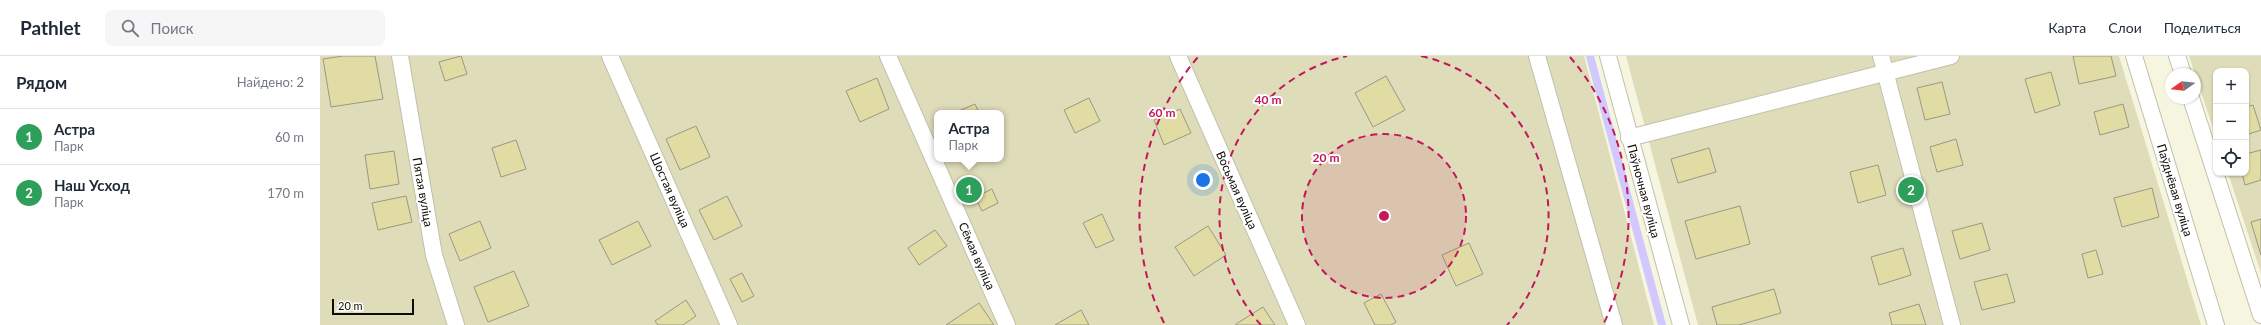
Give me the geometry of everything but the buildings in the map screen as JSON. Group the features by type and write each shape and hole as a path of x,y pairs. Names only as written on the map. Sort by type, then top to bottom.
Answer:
{"lane":[{"name":"Пятая вуліца","path":"400,56 434,255 456,325"},
{"name":"Шостая вуліца","path":"610,56 729,325"},
{"name":"Сёмая вуліца","path":"888,56 934,160"},
{"name":"Восьмая вуліца","path":"1178,56 1297,325"},
{"path":"1537,56 1614,325"},
{"name":"Паўночная вуліца","path":"1608,56 1629,138 1681,325"},
{"path":"1881,56 1952,325"},
{"path":"1629,138 1886,74 1951,56"},
{"name":"Паўднёвая вуліца","path":"2134,56 2216,325"},
{"path":"2177,56 2181,68"},
{"path":"2193,104 2261,315"},
{"name":"Сёмая вуліца","path":"935,162 1007,325"}],"shaded area":[{"path":"320,56 1584,56 1654,325 320,325"},
{"path":"1626,56 2119,56 2201,325 1698,325"},
{"path":"2189,56 2261,56 2261,273 2229,176 2249,176 2249,68 2213,68 2213,128 2201,92 2201,68 2193,68"}],"waterway":[{"path":"1590,56 1662,325"}],"place":[{"name":"Астра","path":"969,190"},
{"name":"Наш Усход","path":"1911,190"}]}
